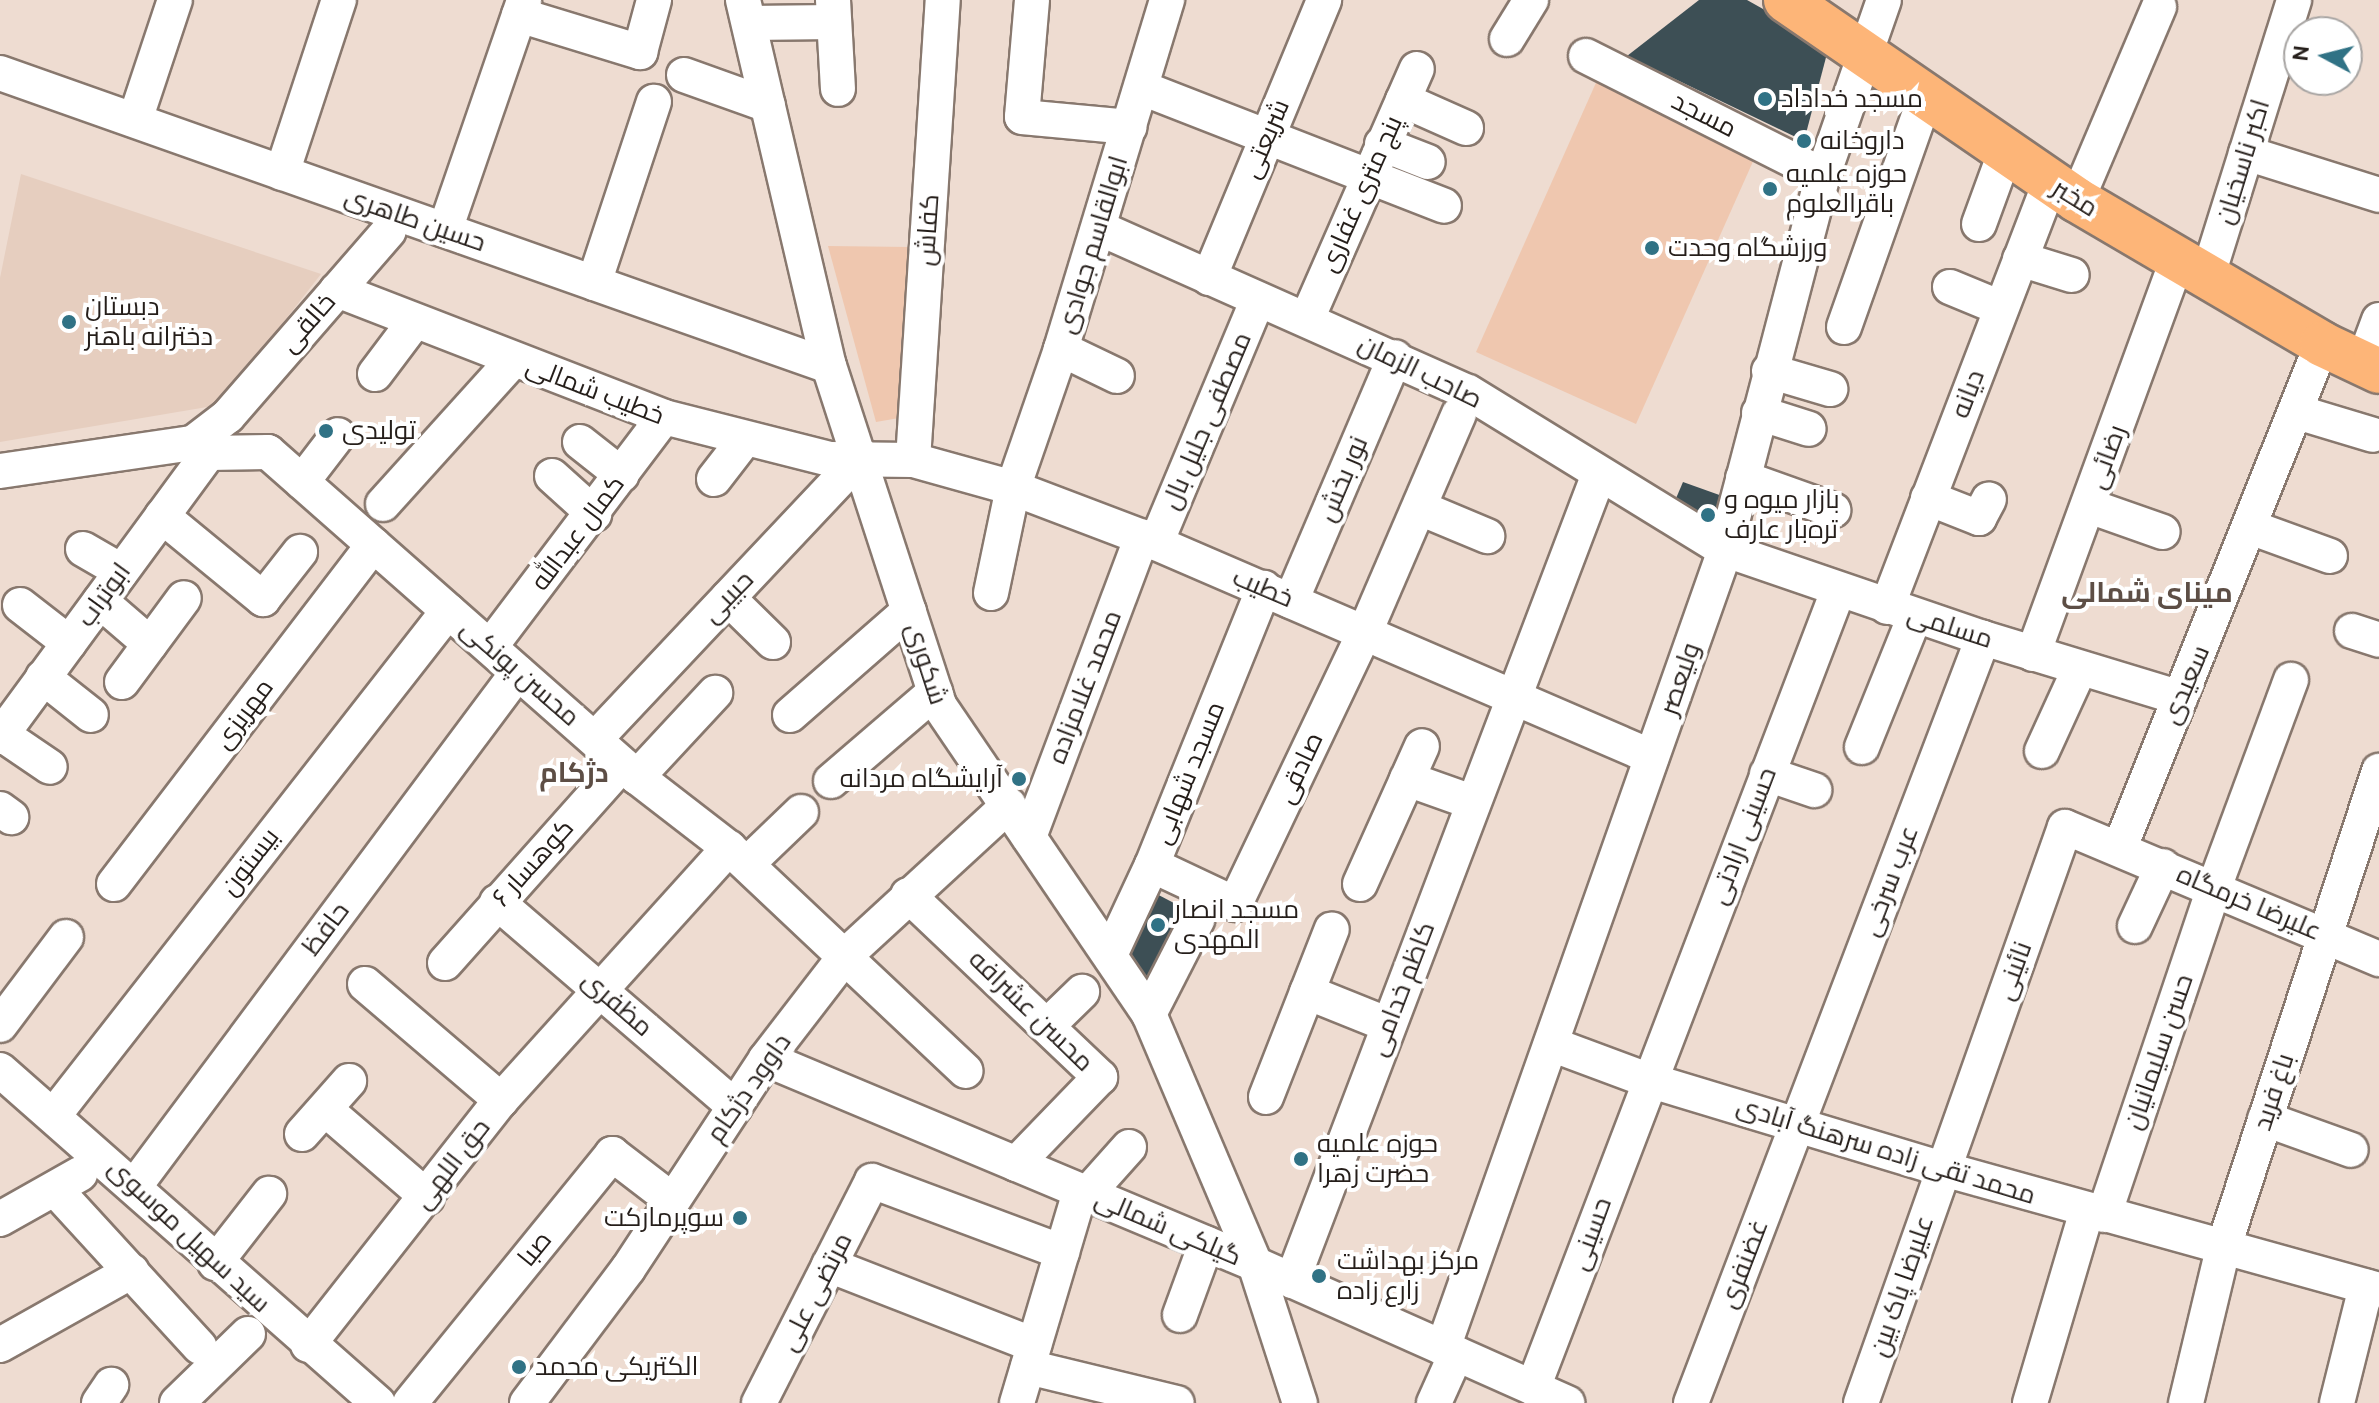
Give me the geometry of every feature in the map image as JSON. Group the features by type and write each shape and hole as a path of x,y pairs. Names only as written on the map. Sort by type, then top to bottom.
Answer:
{"main road":[{"name":"مخبر","path":"1786,0 2064,191 2192,269 2371,369"}],"street":[{"path":"135,120 175,0"},
{"path":"282,173 339,0"},
{"path":"445,230 522,8 640,52 654,0"},
{"name":"کفاش","path":"913,460 943,0"},
{"path":"1032,0 1022,117 1130,127"},
{"name":"ابوالقاسم جوادی","path":"991,593 1013,488 1061,349 1167,0"},
{"name":"شریعتی","path":"1209,278 1324,0"},
{"path":"1507,39 1531,0"},
{"name":"ولیعصر","path":"1434,1403 1551,1044 1723,549 1823,175 1861,52 1884,0"},
{"name":"اکبر ناسخیان","path":"2192,269 2246,153 2294,0"},
{"name":"دیانه","path":"1862,747 1901,611 1928,498 2020,259 2064,191 2159,7"},
{"path":"746,12 834,11 838,89"},
{"name":"شکوری","path":"746,12 829,366 862,456 946,722 1009,805 1149,1014 1255,1264 1300,1403"},
{"name":"مسجد","path":"1586,56 1823,175"},
{"name":"پنج متری غفاری","path":"1307,319 1368,174 1417,69"},
{"name":"حسین طاهری","path":"0,73 829,366"},
{"path":"684,75 768,105"},
{"path":"1142,88 1444,206"},
{"path":"1844,327 1925,98"},
{"path":"1403,100 1466,128"},
{"path":"594,283 654,102"},
{"path":"1382,144 1428,162"},
{"path":"1979,224 2005,153"},
{"path":"2246,153 2379,195"},
{"name":"صاحب الزمان","path":"1099,228 1468,392 1594,487 1723,549"},
{"name":"خالقی","path":"201,448 389,231"},
{"path":"2020,259 2072,275"},
{"name":"رضائی","path":"2033,654 2089,506 2192,269"},
{"path":"1950,287 2001,308"},
{"name":"خطیب شمالی","path":"337,290 664,417 830,459 862,456"},
{"name":"مصطفی جلیل بال","path":"1149,540 1258,299"},
{"path":"2371,369 2379,320"},
{"path":"375,374 415,321"},
{"name":"سعیدی","path":"2120,847 2322,344"},
{"path":"1061,349 1117,376"},
{"name":"نور بخش","path":"1278,595 1395,357"},
{"path":"383,504 513,360"},
{"path":"1769,371 1830,389"},
{"path":"2297,412 2373,435"},
{"path":"1759,413 1809,429"},
{"name":"صادقی","path":"1152,865 1235,904 1365,632 1459,414"},
{"name":"کمال عبدالله","path":"490,647 614,499 664,417"},
{"path":"302,482 338,435"},
{"path":"714,479 745,439"},
{"path":"580,442 614,499"},
{"path":"0,471 201,448"},
{"name":"محسن پونکی","path":"201,448 268,452 630,770 738,856 847,954 966,1071"},
{"name":"ابوتراب","path":"1,735 162,516 201,448"},
{"name":"خطیب","path":"862,456 913,460 1013,488 1149,540 1652,757"},
{"name":"حبیبی","path":"595,739 862,456"},
{"path":"552,476 614,499"},
{"path":"1743,478 1833,510"},
{"name":"کاظم خدامی","path":"1292,1281 1594,487"},
{"path":"1928,498 1979,518 1989,499"},
{"path":"2089,506 2163,532"},
{"path":"1420,508 1487,536"},
{"path":"162,516 263,599 300,552"},
{"path":"2250,527 2330,556"},
{"name":"محمد غلامزاده","path":"1029,837 1149,540"},
{"name":"مهریزی","path":"114,884 373,545"},
{"path":"83,549 121,571"},
{"name":"مسلمی","path":"1723,549 1838,591 2180,698"},
{"name":"حسینی ارادتی","path":"1648,1080 1838,591"},
{"name":"مسجد شهابی","path":"1110,955 1278,595"},
{"path":"122,682 184,598"},
{"path":"728,598 773,642"},
{"path":"100,601 150,644"},
{"path":"20,605 69,643"},
{"name":"بیستون","path":"54,1115 448,611"},
{"path":"790,715 909,611"},
{"name":"عرب سرخی","path":"1798,1125 1983,638"},
{"path":"2042,751 2080,668"},
{"name":"حافظ","path":"134,1187 518,672"},
{"path":"43,677 91,715"},
{"name":"حسن سلیمانیان","path":"2030,1403 2096,1213 2291,680"},
{"path":"831,781 935,692"},
{"name":"کوهسار ۶","path":"445,963 497,902 630,770 715,693"},
{"path":"1,735 50,767"},
{"path":"1360,884 1422,746"},
{"name":"باغ فرید","path":"2186,1403 2223,1249 2379,771"},
{"path":"1767,774 1814,790"},
{"path":"1407,779 1472,802"},
{"name":"داوود دژکام","path":"527,1403 628,1269 766,1059 847,954 1009,805"},
{"name":"حق اللهی","path":"308,1345 501,1100 601,989 738,856 801,812"},
{"name":"نائینی","path":"1943,1169 2065,827 2120,847"},
{"name":"علیرضا خرمگاه","path":"2120,847 2379,959"},
{"path":"2135,926 2163,866"},
{"name":"محسن عشرافه","path":"908,895 1100,1077 1016,1164"},
{"name":"مظفری","path":"497,902 735,1107"},
{"path":"1149,1014 1197,920"},
{"path":"1266,1097 1332,929"},
{"path":"0,1025 66,937"},
{"path":"365,984 392,1026 501,1100"},
{"path":"1047,1026 1082,992"},
{"path":"1307,992 1389,1025"},
{"name":"محمد تقی زاده سرهنگ آبادی","path":"1551,1044 1648,1080 1943,1169 2372,1288"},
{"name":"گيلکی شمالی","path":"766,1059 1255,1264 1567,1403"},
{"name":"سید سهیل موسوی","path":"0,1070 371,1401"},
{"name":"حسینی","path":"1533,1388 1648,1080"},
{"path":"302,1134 349,1081"},
{"path":"325,1109 374,1169 427,1197"},
{"path":"2265,1119 2351,1150"},
{"name":"غضنفری","path":"1691,1403 1798,1125"},
{"path":"1017,1403 1083,1192 1129,1147"},
{"name":"صبا","path":"410,1403 607,1149 672,1200"},
{"name":"علیرضا پاک بین","path":"1861,1403 1943,1169"},
{"name":"مرتضی علی","path":"759,1403 872,1181 1062,1252"},
{"path":"0,1219 68,1182 132,1271 200,1347"},
{"path":"215,1263 269,1194"},
{"path":"1180,1315 1206,1244"},
{"path":"829,1265 1031,1356 1177,1403"},
{"path":"0,1345 132,1271"},
{"path":"2337,1403 2372,1288"},
{"path":"177,1403 248,1334"}],"shaded area":[{"path":"1599,76 1759,148 1636,424 1476,352"},
{"path":"21,174 321,274 219,405 0,442 0,278"},
{"path":"828,246 910,247 899,418 876,422"}],"building":[{"name":"مسجد خداداد","path":"1699,0 1747,0 1829,46 1804,141 1627,56"},
{"name":"بازار میوه و تره‌بار عارف","path":"1683,482 1725,497 1717,526 1674,503"},
{"name":"مسجد انصار المهدی","path":"1151,891 1191,912 1149,984 1128,956"}],"place":[{"name":"مسجد خداداد","path":"1765,99"},
{"name":"داروخانه","path":"1804,141"},
{"name":"حوزه علمیه باقرالعلوم","path":"1770,189"},
{"name":"ورزشگاه وحدت","path":"1652,248"},
{"name":"دبستان دخترانه باهنر","path":"69,322"},
{"name":"تولیدی","path":"326,431"},
{"name":"بازار میوه و تره‌بار عارف","path":"1708,515"},
{"name":"آرایشگاه مردانه","path":"1019,779"},
{"name":"مسجد انصار المهدی","path":"1158,925"},
{"name":"حوزه علمیه حضرت زهرا","path":"1301,1159"},
{"name":"سوپرمارکت","path":"740,1218"},
{"name":"مرکز بهداشت زارع زاده","path":"1319,1276"},
{"name":"الکتریکی محمد","path":"519,1367"}],"district":[{"name":"مینای شمالی","path":"2147,592"},
{"name":"دژکام","path":"574,772"}]}
